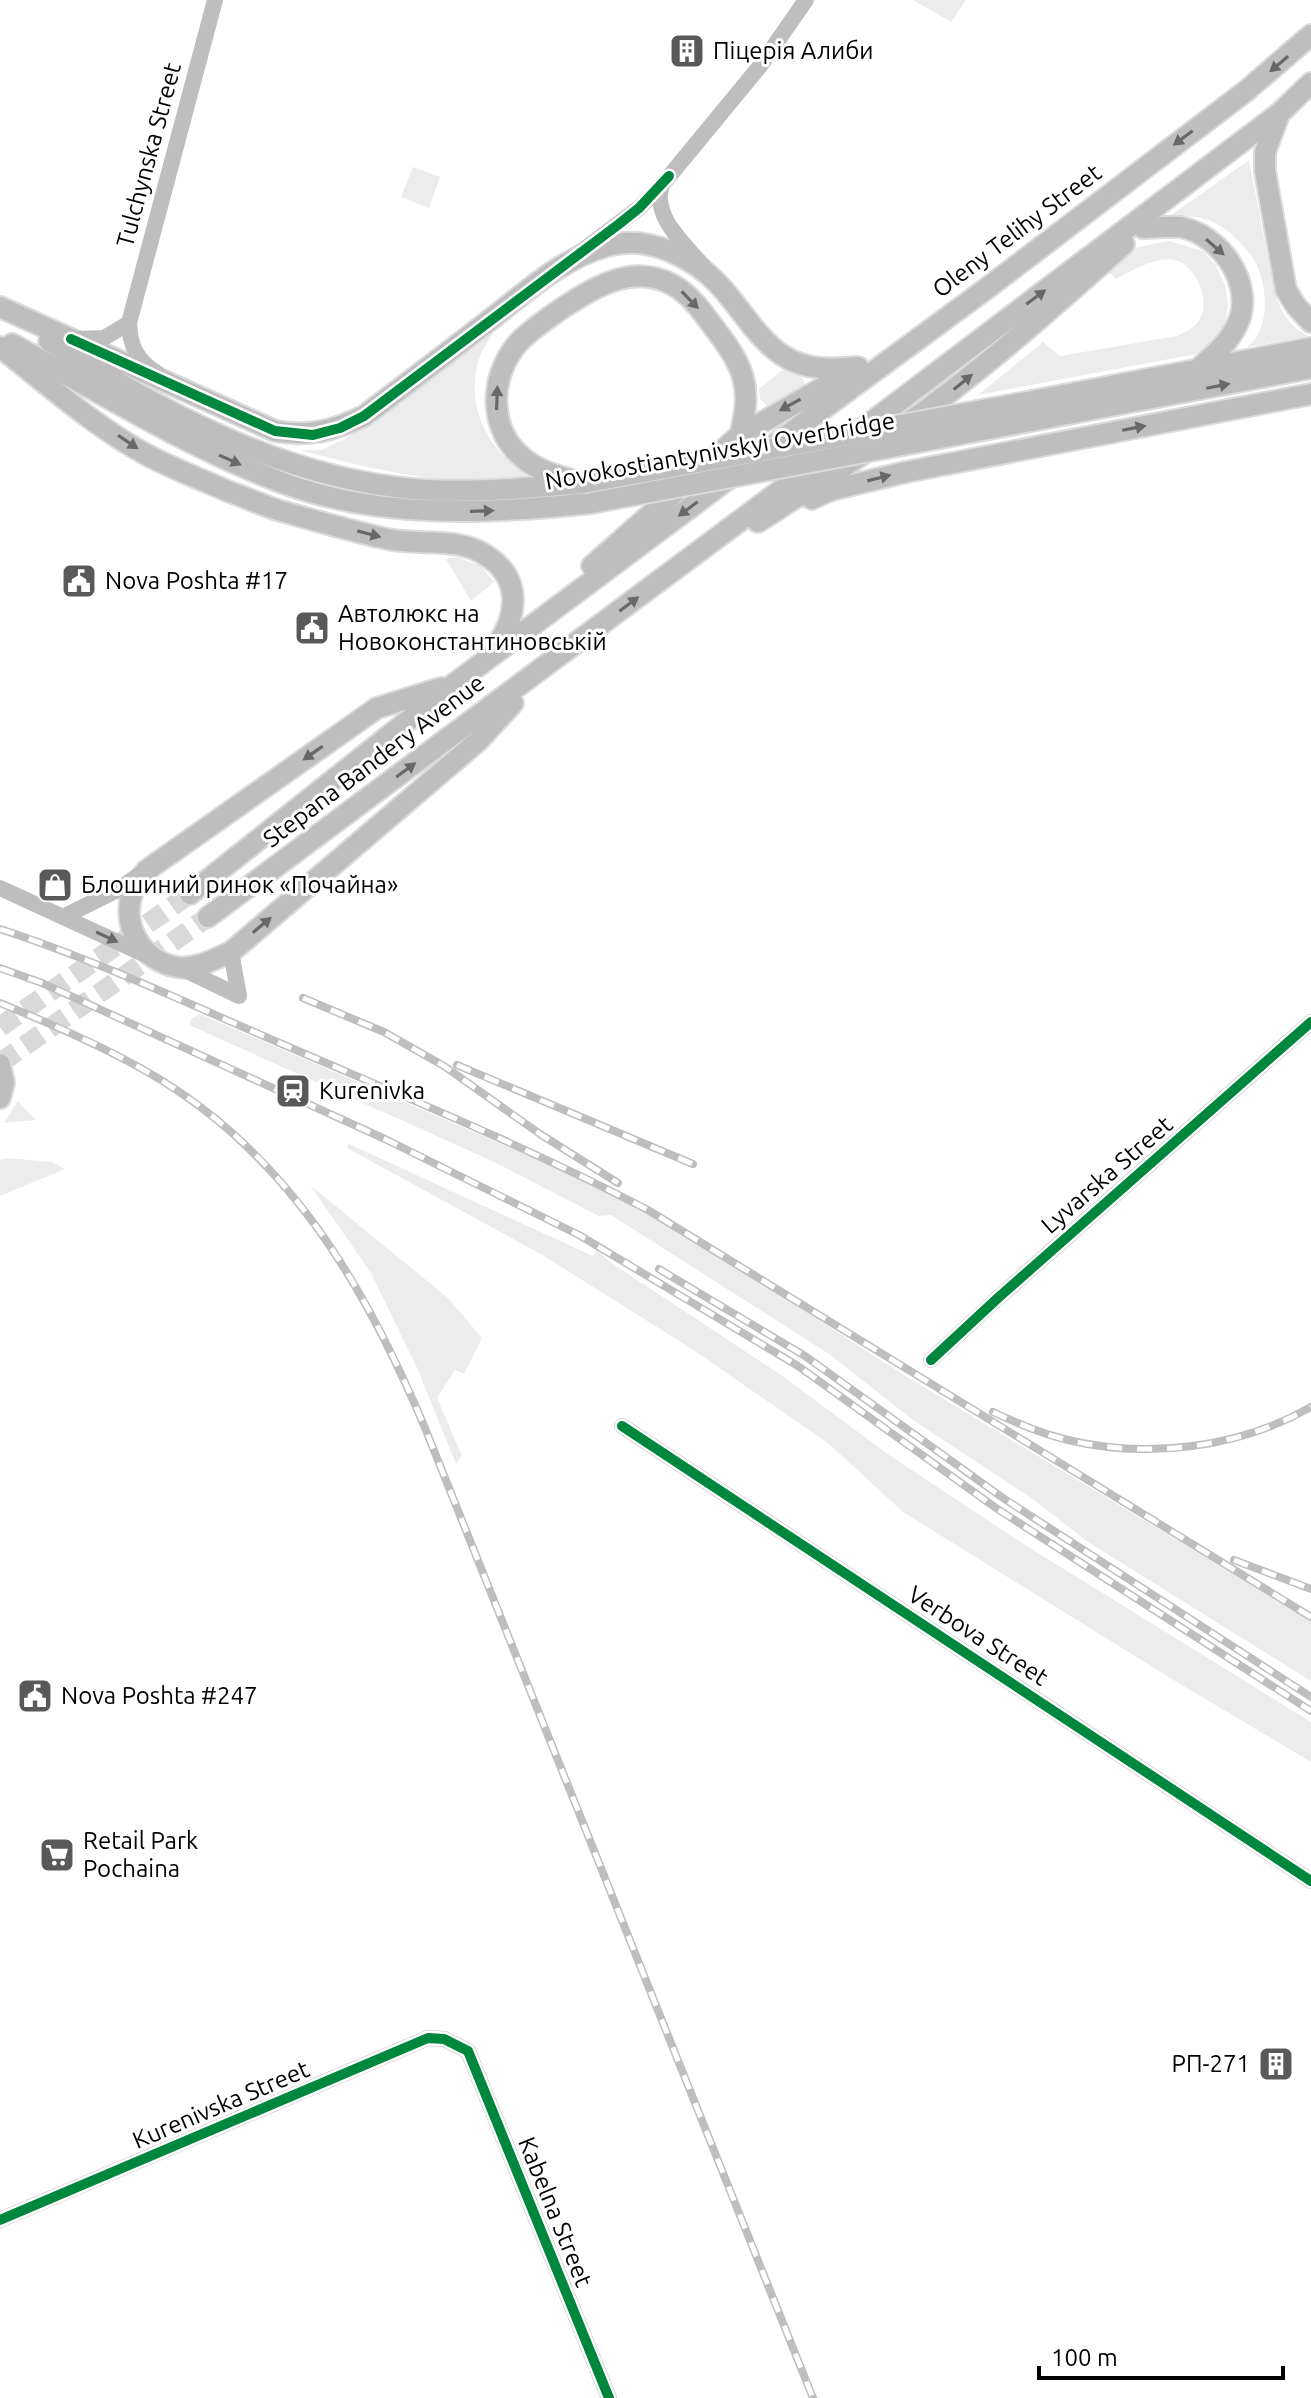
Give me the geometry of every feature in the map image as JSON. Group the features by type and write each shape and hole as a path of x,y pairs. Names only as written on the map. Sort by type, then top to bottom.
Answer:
{"main road":[{"name":"Oleny Telihy Street","path":"750,462 986,289 1246,91 1311,35"},
{"path":"754,525 847,466 952,391 1030,328 1143,228 1199,172 1281,112 1311,83"},
{"path":"1281,112 1265,152 1265,171 1286,290 1311,322"},
{"name":"Stepana Bandery Avenue","path":"208,917 545,668 1199,172"},
{"path":"1143,228 1182,227 1209,239 1231,261 1242,292 1240,320 1226,343 1197,370"},
{"path":"0,337 67,354 188,392 275,431 313,435 340,428 364,416 565,263 613,244 642,243 684,258 719,284 768,343 785,357 831,370 858,367"},
{"path":"583,483 543,471 515,450 503,434 497,416 497,386 504,365 519,342 586,293 614,280 631,276 649,277 672,284 707,318 732,351 745,378 746,400 740,435"},
{"path":"485,662 740,435 986,289"},
{"path":"0,308 67,354"},
{"path":"0,347 100,424 144,453 181,472 277,510 390,540 472,547 490,557 510,584 514,612 508,629 485,662"},
{"path":"1029,412 1197,370 1311,348"},
{"name":"Novokostiantynivskyi Overbridge","path":"67,354 207,431 260,454 323,475 414,489 494,491 583,483 1029,412"},
{"name":"Novokostiantynivskyi Overbridge","path":"67,354 166,431 216,454 285,483 342,498 416,509 474,512 591,503 1029,412"},
{"path":"1029,412 1311,368"},
{"path":"686,561 754,525 831,490 906,472 1311,394"},
{"name":"Stepana Bandery Avenue","path":"190,894 454,684 750,462"},
{"path":"454,684 377,708 147,870 133,891 129,916 134,938 151,958 179,967 206,963 231,952 478,741 545,668"},
{"path":"0,1064 4,1083 0,1098"}],"street":[{"name":"Tulchynska Street","path":"129,323 215,0"},
{"path":"565,263 629,216 662,185 760,66 806,0"},
{"path":"662,185 658,195 663,217 719,284"},
{"path":"67,354 129,323 130,338 141,361 188,392"},
{"path":"63,917 117,890 147,870"},
{"path":"0,888 151,958"},
{"path":"179,967 239,996 231,952"},
{"name":"Lyvarska Street","path":"931,1360 1311,1022"},
{"name":"Verbova Street","path":"622,1426 1311,1881"},
{"name":"Kurenivska Street","path":"0,2220 428,2038 459,2044"},
{"name":"Kabelna Street","path":"459,2044 468,2051 609,2398"}],"shaded area":[{"path":"913,0 966,0 951,22"},
{"path":"1249,160 1274,290 1291,323 1310,336 1247,347 1260,330 1265,306 1262,281 1254,260 1236,238 1213,222 1197,217 1170,216"},
{"path":"413,167 440,177 429,208 401,197"},
{"path":"1169,241 1203,251 1215,264 1225,285 1228,304 1225,325 1214,346 1196,354 978,395 1043,342 1060,356 1177,336 1194,327 1202,314 1203,296 1196,277 1183,263 1160,260 1116,279 1107,271 1138,247"},
{"path":"497,327 479,359 475,377 478,411 491,441 528,476 527,479 441,479 384,470 300,450 321,450 347,438"},
{"path":"782,370 803,378 805,384 768,406 760,399 759,389"},
{"path":"457,557 481,566 494,582 471,601 446,559"},
{"path":"200,1014 527,1155 629,1202 679,1230 904,1375 1311,1621 1311,1681 1088,1542 1034,1500 913,1420 829,1354 611,1215 599,1216 490,1160 189,1025 191,1019"},
{"path":"18,1101 36,1120 4,1123"},
{"path":"349,1144 593,1256 597,1250 610,1262 784,1377 889,1455 1025,1545 1311,1722 1311,1762 903,1512 829,1444 695,1351 544,1256 347,1148"},
{"path":"0,1160 52,1162 65,1169 0,1196"},
{"path":"310,1185 448,1298 482,1338 464,1374 455,1370 437,1398 462,1456 456,1464 418,1370 371,1273"}],"tunnel":[{"path":"0,1027 190,894"},
{"path":"0,1063 208,917"}],"railway":[{"path":"0,929 107,968 421,1103 648,1210 1311,1617"},
{"path":"0,968 42,983 385,1139 579,1235 798,1366 996,1508 1311,1711"},
{"path":"303,998 384,1032 444,1066 540,1134 618,1183"},
{"path":"0,1003 109,1051 194,1102 239,1139 279,1180 347,1272 375,1322 425,1428 813,2398"},
{"path":"457,1065 693,1164"},
{"path":"659,1269 805,1356 1003,1498 1311,1697"},
{"path":"993,1412 1068,1440 1098,1446 1161,1449 1192,1446 1254,1432 1311,1407"},
{"path":"1234,1560 1311,1589"}],"cycle path":[{"path":"71,339 275,431 313,435 340,428 364,416 619,224 669,176"},
{"path":"931,1360 1311,1022"},
{"path":"622,1426 1311,1881"},
{"path":"0,2220 428,2038 444,2039 468,2051 609,2398"}],"place":[{"name":"Піцерія Алиби","path":"687,51"},
{"name":"Nova Poshta #17","path":"79,581"},
{"name":"Автолюкс на Новоконстантиновській","path":"312,628"},
{"name":"Блошиний ринок «Почайна»","path":"55,885"},
{"name":"Kurenivka","path":"293,1091"},
{"name":"Nova Poshta #247","path":"35,1696"},
{"name":"Retail Park Pochaina","path":"57,1855"},
{"name":"РП-271","path":"1276,2064"}]}
